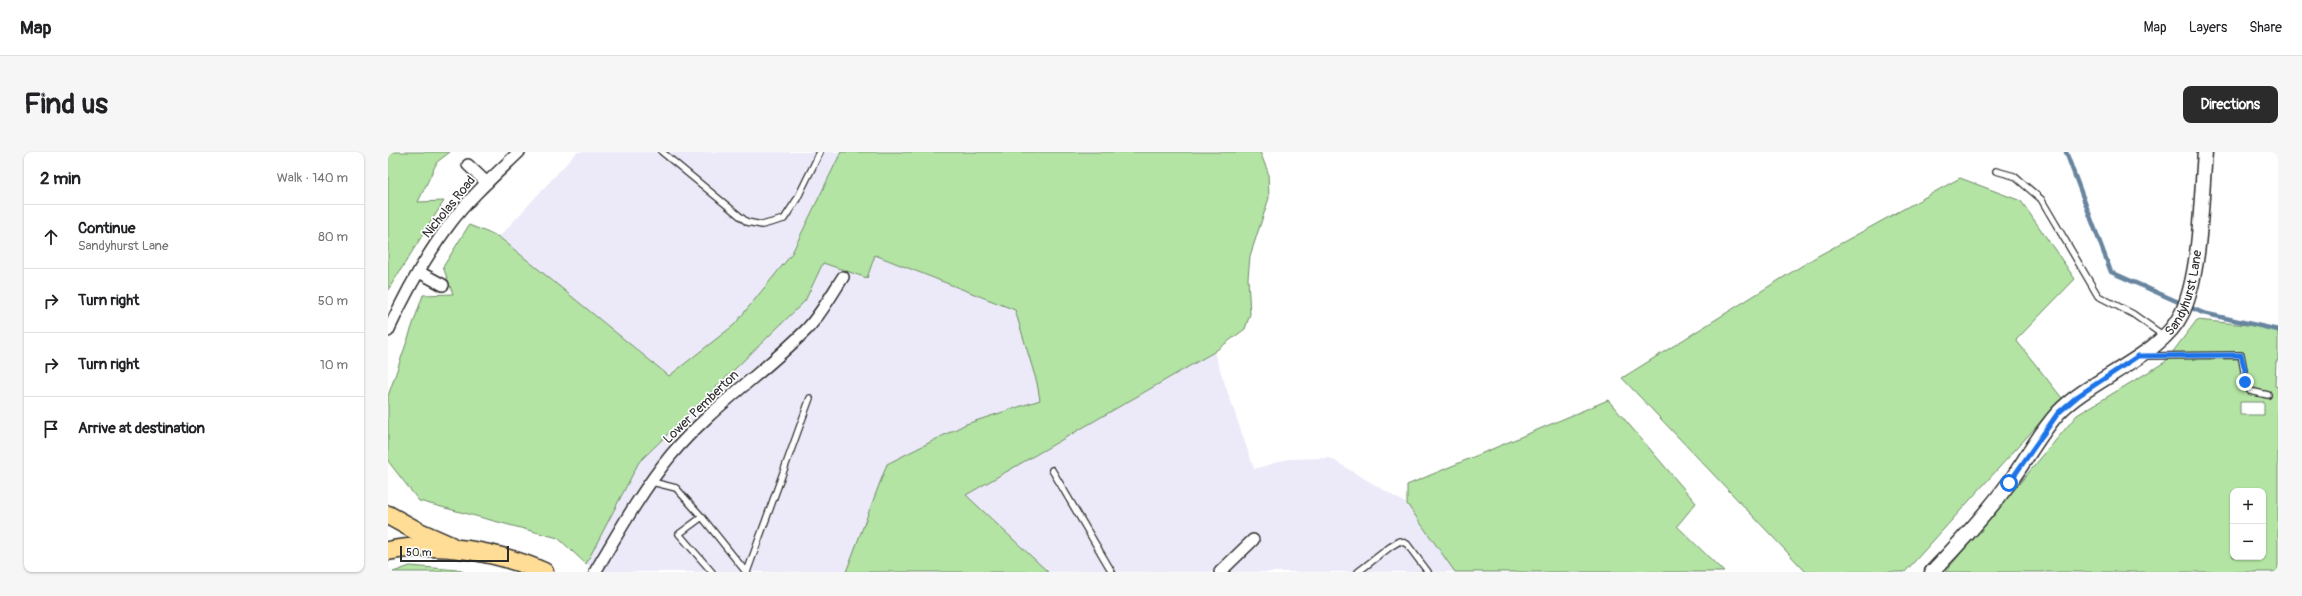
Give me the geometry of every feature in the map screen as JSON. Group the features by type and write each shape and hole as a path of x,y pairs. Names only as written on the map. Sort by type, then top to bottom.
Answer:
{"main road":[{"path":"388,515 417,531 456,548"},
{"path":"388,551 401,548 456,548 487,553 544,572"}],"street":[{"name":"Nicholas Road","path":"388,331 419,272 450,224 487,183 519,152"},
{"name":"Sandyhurst Lane","path":"1932,572 2009,483 2058,413 2078,396 2164,337 2182,314 2188,298 2196,262 2204,152"},
{"path":"468,165 487,183"},
{"path":"419,272 443,286"},
{"name":"Lower Pemberton","path":"595,572 652,482 671,455 699,425 808,328 843,277"},
{"path":"1220,572 1253,540"}],"lane":[{"path":"662,152 747,222 762,225 784,219 797,199 820,152"},
{"path":"1996,171 2014,176 2041,198 2098,296 2133,314 2164,337"},
{"path":"2138,356 2241,355 2245,370 2245,382 2250,391 2268,395"},
{"path":"746,572 810,398"},
{"path":"1052,470 1112,572"},
{"path":"652,482 676,488 702,517 746,572"},
{"path":"702,517 679,534 712,572"},
{"path":"1358,572 1390,546 1400,541 1407,544 1428,572"}],"shaded area":[{"path":"577,152 841,152 791,255 734,325 669,376 499,237"},
{"path":"875,255 1015,310 1037,383 1040,400 966,424 887,464 846,572 599,572 586,564 639,462 805,301 823,263 867,278"},
{"path":"1214,352 1254,469 1288,459 1330,458 1407,504 1455,572 1046,572 963,497"}],"green space":[{"path":"388,152 450,152 437,162 418,202 444,201 388,290"},
{"path":"841,152 1260,152 1268,172 1269,198 1250,256 1248,278 1250,314 1245,329 1214,352 966,495 1048,572 846,572 887,464 966,424 1040,400 1037,383 1015,310 875,255 867,278 823,263 805,301 639,462 586,564 558,538 419,501 388,461 388,396 423,295 453,294 443,267 469,225 499,237 669,376 734,325 791,255"},
{"path":"1960,178 2021,201 2075,279 2016,340 2062,398 1905,572 1806,572 1622,378 1816,257"},
{"path":"2197,320 2278,328 2278,361 2276,361 2275,386 2278,387 2278,572 1945,572 2077,415 2165,362","holes":["2240,402 2264,402 2264,415 2240,415"]},
{"path":"1608,400 1696,503 1677,526 1724,572 1455,572 1407,504 1407,485"},
{"path":"410,566 458,570 464,572 393,572"}],"waterway":[{"path":"2066,152 2111,272 2203,313 2278,330"}],"route":[{"path":"2009,483 2058,413 2078,396 2138,356 2241,355 2245,370 2245,382"}]}
